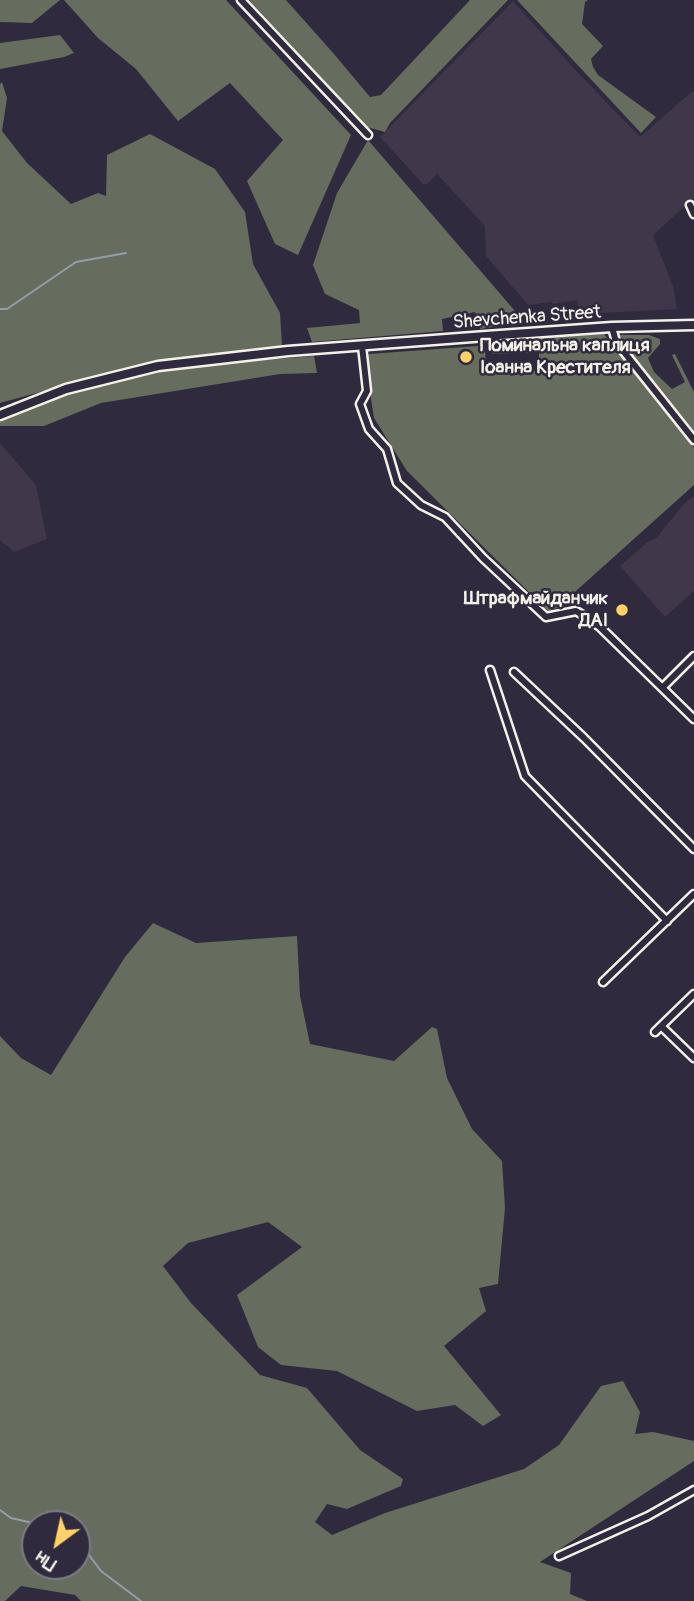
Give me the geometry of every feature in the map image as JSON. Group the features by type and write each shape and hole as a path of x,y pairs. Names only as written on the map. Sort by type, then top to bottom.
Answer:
{"street":[{"path":"241,0 368,135"},
{"path":"690,205 694,214"},
{"name":"Shevchenka Street","path":"0,415 66,388 158,366 288,351 612,327 694,325"},
{"path":"612,327 616,342 694,440"},
{"path":"362,346 367,391 360,404 369,429 387,449 397,483 421,505 445,517 483,558 546,617 576,611 600,627 694,719"},
{"path":"663,687 694,656"},
{"path":"490,670 526,776 667,920"},
{"path":"514,673 584,738 694,849"},
{"path":"603,982 694,894"},
{"path":"655,1032 694,994"},
{"path":"661,1026 694,1058"},
{"path":"559,1556 648,1516 694,1490"}],"shaded area":[{"path":"513,1 640,137 694,90 694,198 653,235 674,289 677,309 580,314 577,300 528,305 486,256 485,226 437,174 427,184 423,184 380,137"},
{"path":"0,443 36,485 47,539 14,552 0,540"},
{"path":"694,496 694,591 665,617 620,566 656,538"}],"green space":[{"path":"0,0 60,0 32,23 0,22"},
{"path":"64,0 226,0 351,135 298,255 275,244 247,181 283,140 230,83 178,121 136,69 98,38"},
{"path":"249,0 286,0 370,97 381,95 470,0 508,0 390,123 385,132 367,127"},
{"path":"517,0 588,0 585,2 582,24 603,46 591,59 593,67 598,75 656,117 641,133"},
{"path":"60,35 74,53 0,69 0,43"},
{"path":"2,82 7,98 2,131 27,163 71,204 98,193 106,196 107,155 150,134 215,169 245,212 253,264 280,313 282,346 154,361 0,403"},
{"path":"368,140 515,311 516,323 480,329 475,312 442,319 443,331 312,342 307,328 360,323 359,310 325,294 313,265 337,193"},
{"path":"604,334 694,448 694,485 557,608 548,611 407,471 374,418 365,361 369,354 478,346 485,349 486,366 502,365 503,370 539,371 539,352 493,354 489,351 490,341"},
{"path":"618,335 649,335 660,339 660,344 648,358 654,372 672,389 685,382 672,355 675,354 694,392 694,438 619,342"},
{"path":"314,356 317,373 280,374 101,403 44,426 0,426 0,419 69,392 158,368"},
{"path":"153,923 196,943 297,936 300,996 310,1044 394,1061 432,1027 437,1029 447,1078 472,1129 502,1161 505,1208 498,1284 479,1288 486,1311 444,1346 501,1415 483,1426 455,1405 417,1411 337,1371 281,1365 258,1347 237,1295 302,1247 268,1222 188,1243 163,1266 191,1303 260,1375 307,1388 360,1450 403,1479 401,1486 347,1509 327,1504 315,1522 332,1535 385,1513 524,1469 559,1445 601,1386 623,1381 640,1412 635,1434 653,1432 694,1441 694,1461 540,1562 571,1573 570,1594 587,1601 81,1601 75,1595 21,1586 5,1601 0,1601 0,1036 21,1058 51,1075 125,957"}],"waterway":[{"path":"0,309 7,309 76,262 126,253"},
{"path":"0,1510 11,1518 21,1520"},
{"path":"91,1558 101,1571 141,1601"}],"place":[{"name":"Поминальна каплиця Іоанна Крестителя","path":"466,357"},
{"name":"Штрафмайданчик ДАІ","path":"622,610"}]}
